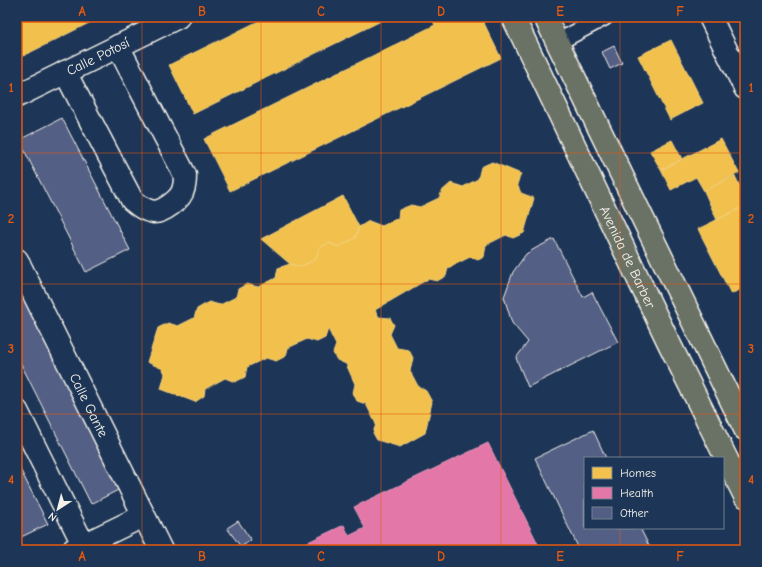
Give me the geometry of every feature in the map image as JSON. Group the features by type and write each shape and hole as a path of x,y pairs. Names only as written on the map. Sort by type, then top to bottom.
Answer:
{"main road":[{"name":"Avenida de Barber","path":"513,17 668,341 745,496"},
{"path":"545,17 745,429"}],"street":[{"name":"Calle Potosí","path":"17,96 178,17"},
{"path":"558,42 606,17"},
{"path":"710,17 745,88"},
{"path":"65,72 132,200 141,208 155,212 167,207 178,199 183,192 185,175 118,46"},
{"name":"Calle Gante","path":"20,273 161,550"},
{"path":"17,411 81,548 144,516"}],"building: Homes":[{"path":"17,17 101,17 17,59"},
{"path":"267,17 389,17 193,114 169,65"},
{"path":"431,17 481,17 501,58 230,191 204,139 435,25"},
{"path":"671,40 703,103 670,120 638,56"},
{"path":"721,139 739,173 704,191 696,177 671,190 661,170"},
{"path":"672,140 682,159 661,170 650,151"},
{"path":"492,162 521,174 517,184 521,193 534,198 524,233 513,238 506,235 486,245 484,257 478,260 470,257 448,268 446,276 437,281 428,279 375,310 379,317 390,318 394,325 390,334 397,348 409,350 413,358 410,371 418,386 426,391 432,402 425,433 400,447 377,440 373,433 376,424 366,404 357,401 353,393 355,384 346,364 337,360 333,353 336,345 328,329 325,338 317,342 307,339 288,348 286,356 276,361 266,358 247,367 245,377 235,382 225,378 205,389 204,396 195,402 161,389 165,374 163,369 147,362 158,328 168,323 178,326 194,318 197,309 209,302 220,305 236,297 238,289 247,284 258,287 276,278 278,268 290,264 300,267 316,259 319,248 329,243 339,247 355,238 359,227 369,221 382,226 398,218 399,210 411,205 420,207 439,198 442,191 451,183 463,187 478,179 481,167"},
{"path":"735,176 745,197 745,206 717,220 704,191"},
{"path":"343,196 359,227 355,238 339,247 329,243 319,248 316,259 300,267 290,264 261,239"},
{"path":"745,206 745,287 731,294 698,229"}],"building: Health":[{"path":"488,443 541,550 291,550 344,525 349,536 365,528 354,507"}],"building: Other":[{"path":"614,46 622,63 610,69 602,52"},
{"path":"62,118 130,250 86,272 19,140"},
{"path":"554,239 583,297 592,292 618,342 528,387 516,358 528,342 512,323 504,297 513,272 526,254"},
{"path":"25,300 120,489 91,504 17,356 17,304"},
{"path":"593,430 606,457 584,457 584,529 640,529 651,550 578,550 579,549 535,458"},
{"path":"17,463 48,524 19,538 17,533"},
{"path":"238,521 251,540 241,547 227,528"},
{"path":"219,545 222,550 208,550"}]}
